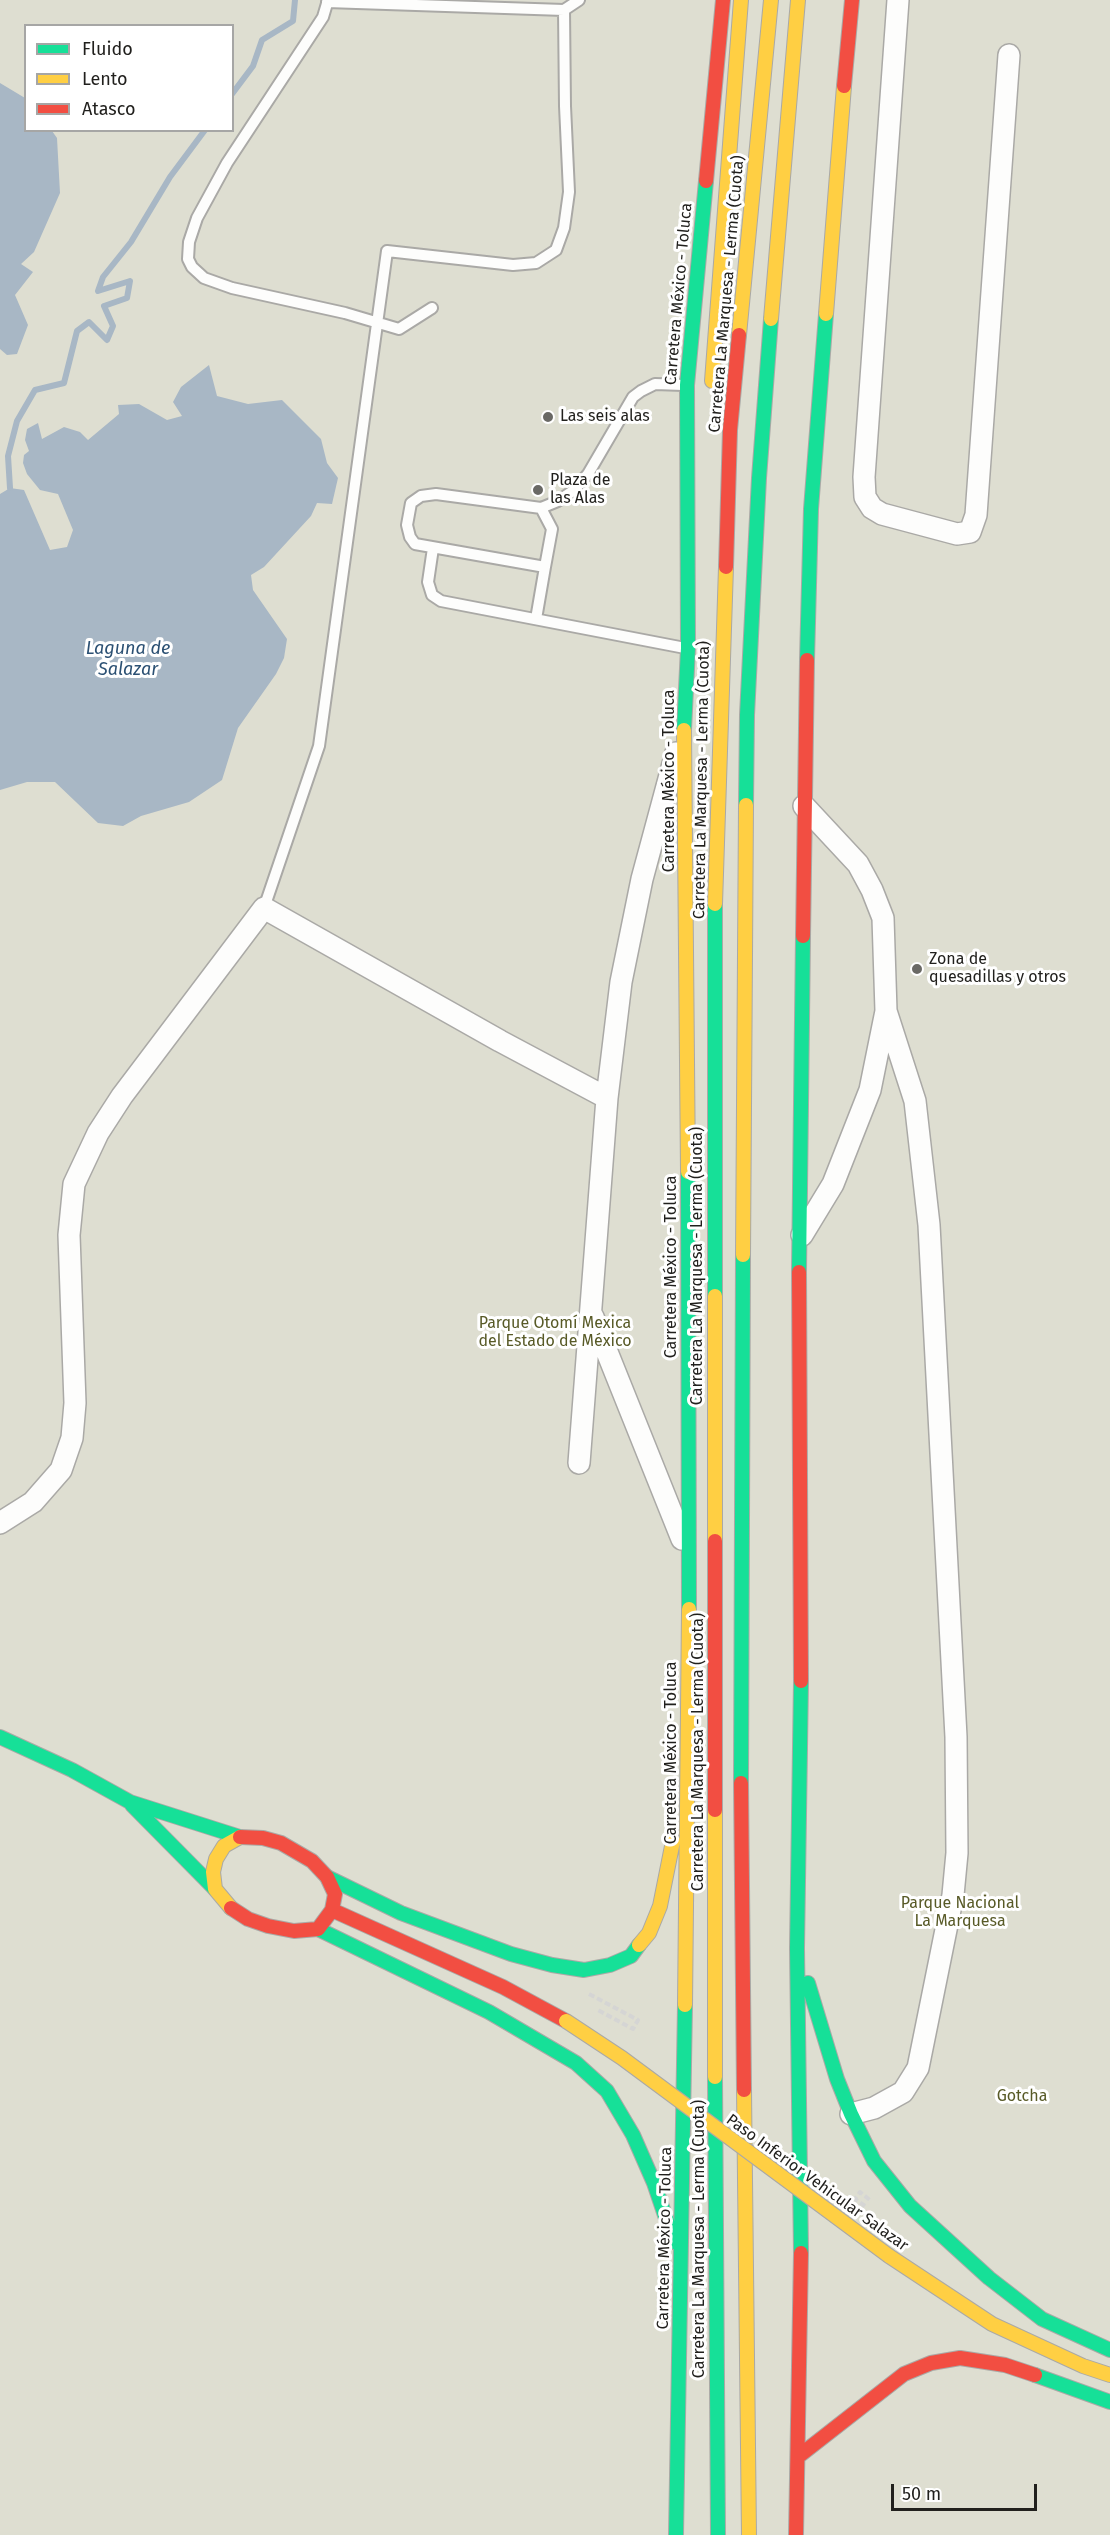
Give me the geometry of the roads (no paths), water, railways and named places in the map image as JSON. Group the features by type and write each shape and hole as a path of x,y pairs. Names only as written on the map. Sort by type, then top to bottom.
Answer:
{"main road":[{"name":"Carretera México - Toluca","path":"676,2535 689,1762 684,721 688,648 687,385 723,0"},
{"path":"711,394 741,0"},
{"name":"Carretera La Marquesa - Lerma (Cuota)","path":"718,2535 715,2191 715,905 730,430 771,0"},
{"path":"749,2535 741,1732 747,715 759,478 798,0"},
{"path":"796,2535 802,2292 797,1948 802,1596 799,1241 804,806 811,509 835,187 852,0"},
{"path":"704,801 715,905"},
{"path":"0,1737 72,1770 130,1802 240,1837 263,1838 281,1843 312,1861 327,1877 335,1894 332,1910 318,1929"},
{"path":"327,1877 401,1913 512,1954 552,1965 584,1970 610,1965 632,1956 653,1924 660,1906 689,1762"},
{"path":"130,1802 215,1889 228,1906 248,1919 294,1931 318,1929 489,2012 576,2063 608,2091 633,2135 654,2183 682,2266"},
{"path":"215,1889 213,1872 216,1858 224,1846 240,1837"},
{"name":"Paso Inferior Vehicular Salazar","path":"332,1910 503,1987 566,2021 622,2058 921,2279 992,2324 1083,2366 1110,2375"},
{"path":"797,1948 837,2079 874,2161 910,2206 989,2278 1042,2319 1110,2350"},
{"path":"798,2457 904,2374 931,2363 960,2358 1005,2365 1110,2402"}],"street":[{"path":"898,0 864,477 865,497 872,508 882,514 957,534 970,532 976,515 1009,55"},
{"path":"579,1463 607,1098 621,982 642,879 684,721"},
{"path":"799,1241 833,1184 863,1110 870,1090 886,1011 883,918 872,890 858,864 804,806"},
{"path":"0,1523 33,1502 61,1470 72,1438 75,1403 69,1235 74,1184 98,1133 122,1096 264,908 500,1041 607,1098"},
{"path":"851,2114 874,2108 903,2092 918,2068 953,1896 957,1853 956,1737 929,1225 915,1101 886,1011"},
{"path":"591,1311 689,1558"}],"lane":[{"path":"432,308 399,329 232,288 204,278 192,267 188,259 189,242 197,218 227,163 323,17 327,1 564,10 579,0"},
{"path":"264,908 319,746 387,251 513,265 536,263 556,250 564,228 569,192 564,10"},
{"path":"545,567 415,544 406,525 411,502 421,496 436,494 541,508 558,501 573,491 588,474 633,397 655,384 687,385"},
{"path":"536,619 552,529 541,508"},
{"path":"433,548 428,582 432,595 441,601 688,648"}],"water":[{"path":"0,83 24,97 24,132 53,132 57,138 60,193 34,252 21,264 33,272 15,295 28,325 17,354 7,355 0,349"},
{"name":"Laguna de Salazar","path":"209,365 217,396 248,404 282,400 321,439 327,463 338,478 332,504 317,503 311,516 264,567 251,575 253,590 287,639 284,658 276,674 238,728 222,780 189,802 141,816 123,826 98,823 55,782 27,782 0,790 0,494 10,488 24,490 50,550 67,547 73,530 58,494 40,490 27,474 23,463 24,455 29,451 25,440 27,429 38,423 42,439 64,427 80,432 88,440 119,414 118,405 139,404 167,420 182,416 173,402 181,387"}],"waterway":[{"path":"234,91 253,66 262,40 293,21 295,0"},
{"path":"10,488 8,456 17,421 35,390 64,383 77,331 89,322 107,340 113,326 104,306 127,298 130,281 98,291 103,277 131,242 170,177 204,132"}],"place":[{"name":"Las seis alas","path":"548,417"},
{"name":"Plaza de las Alas","path":"538,490"},
{"name":"Zona de quesadillas y otros","path":"917,969"}],"park label":[{"name":"Parque Otomí Mexica del Estado de México","path":"555,1333"},
{"name":"Parque Nacional La Marquesa","path":"960,1913"},
{"name":"Gotcha","path":"1022,2097"}]}
